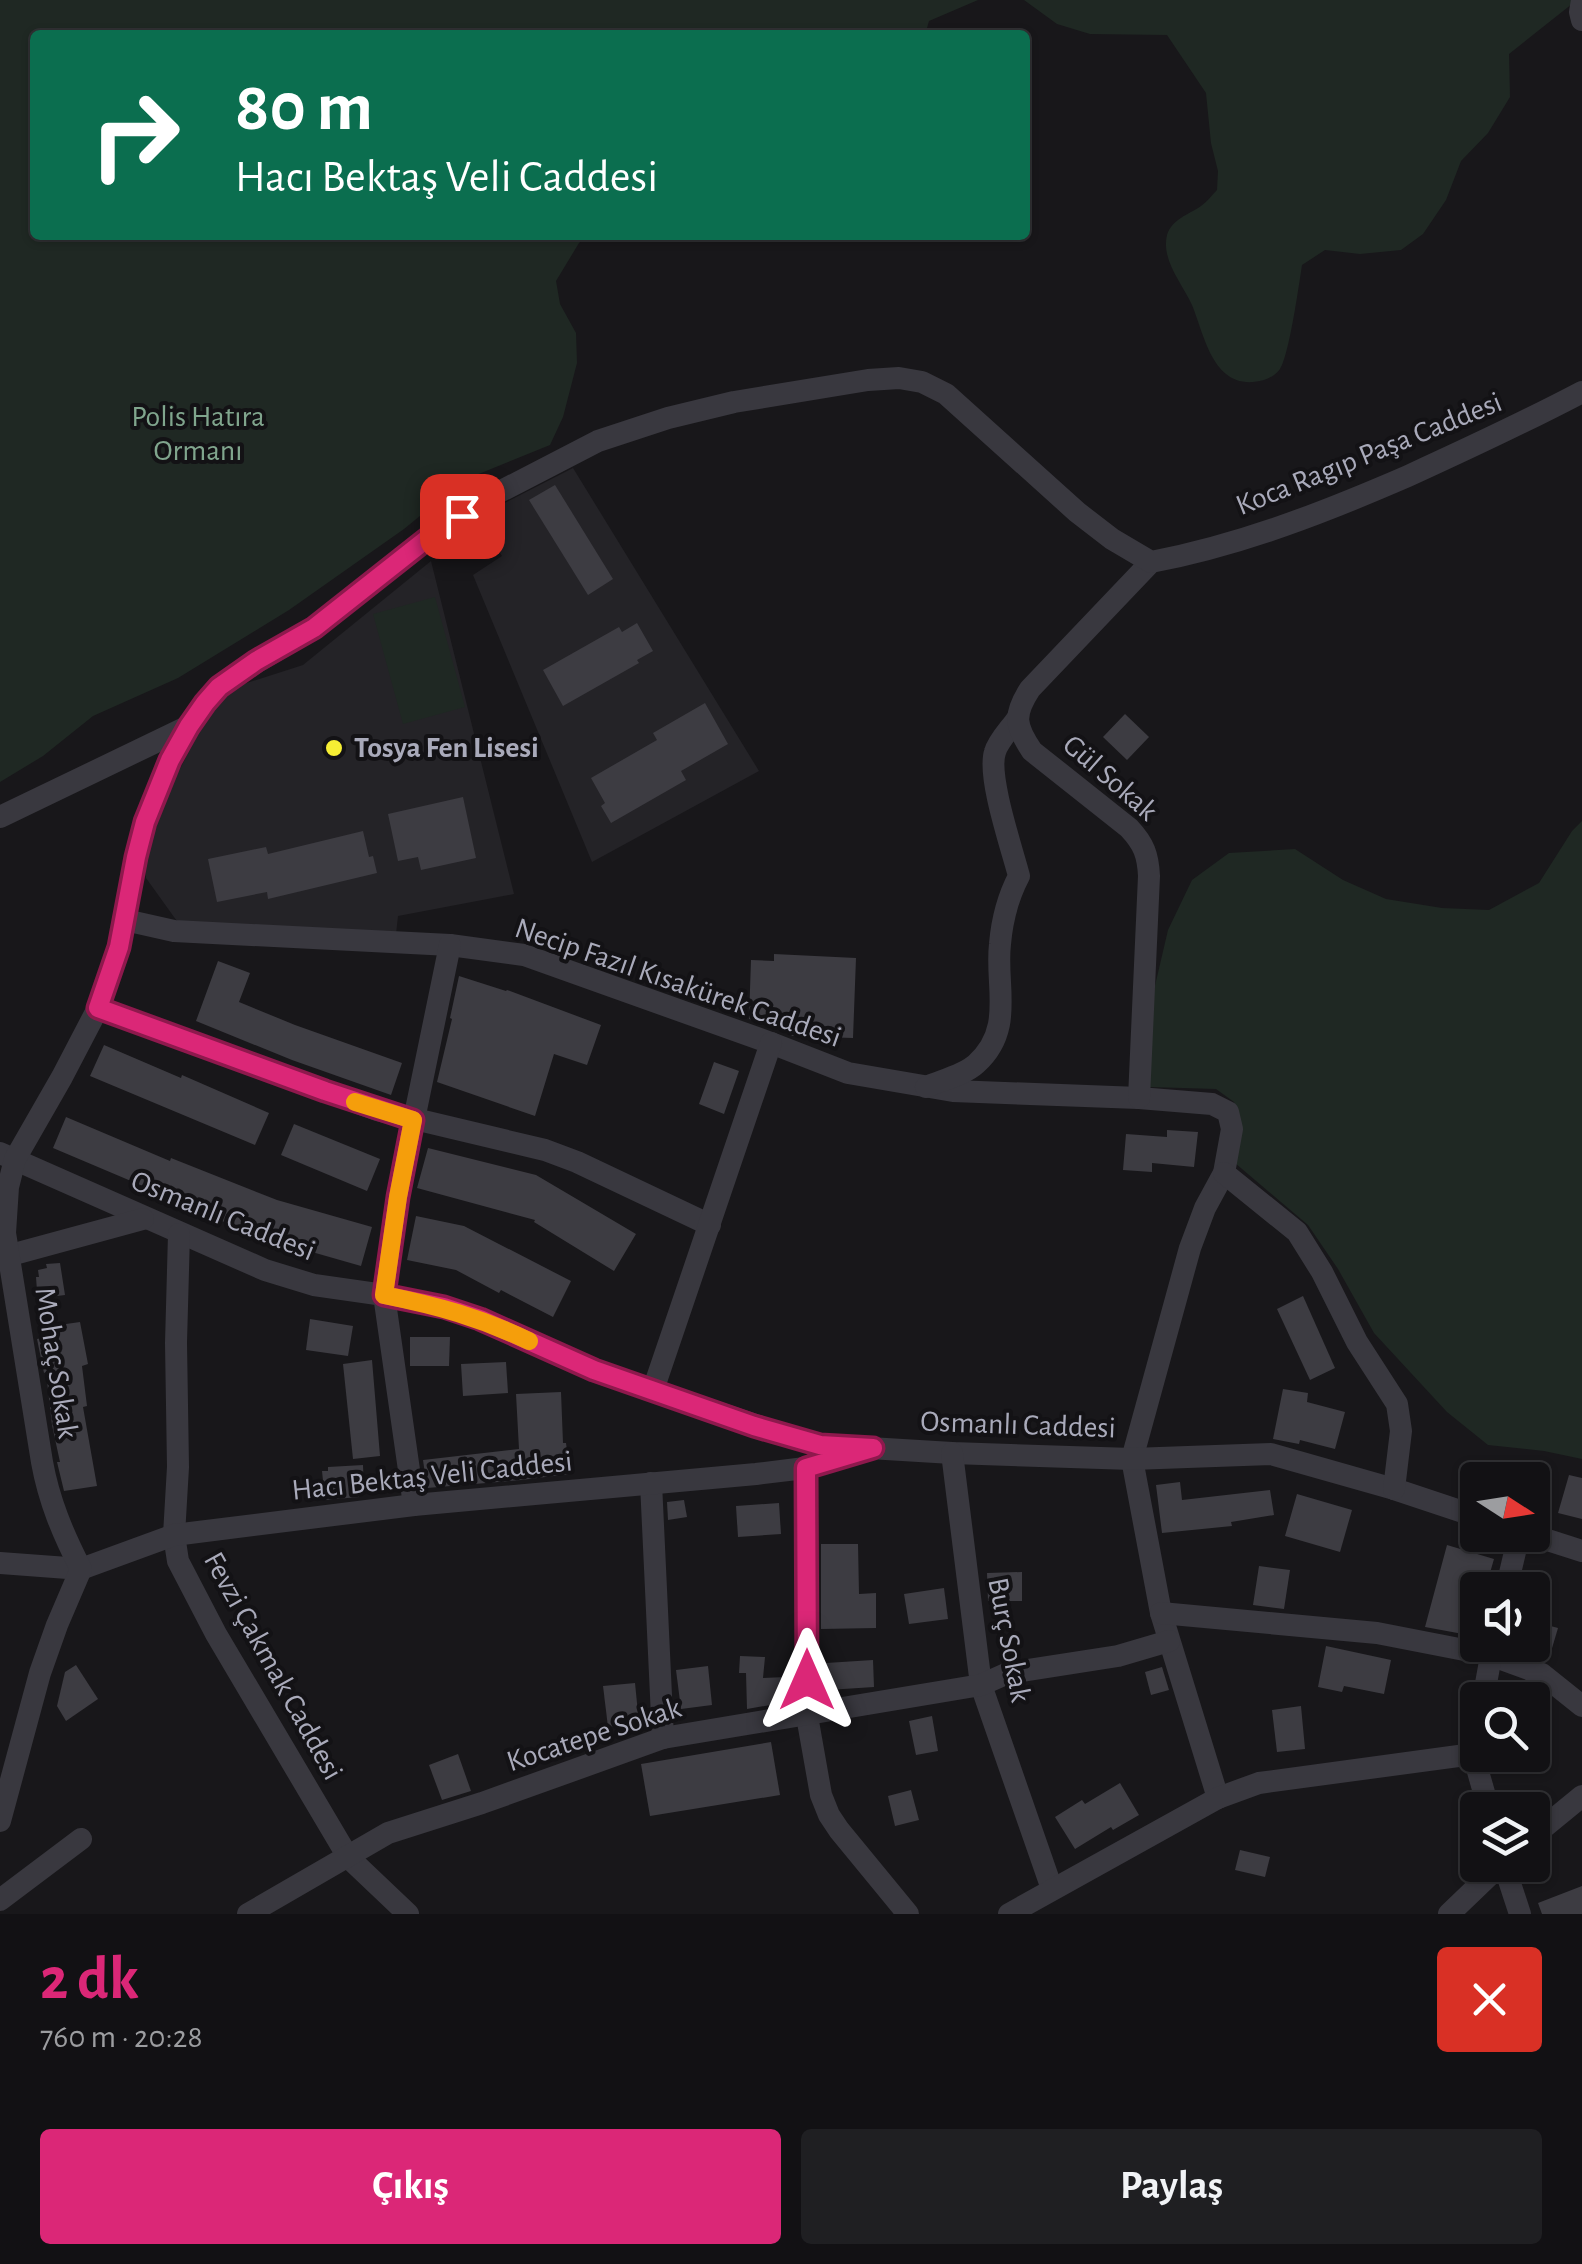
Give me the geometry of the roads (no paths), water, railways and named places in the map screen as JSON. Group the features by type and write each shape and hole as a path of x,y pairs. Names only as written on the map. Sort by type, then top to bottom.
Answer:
{"street":[{"path":"8,1156 64,1075 98,1008 115,960 145,822 170,760 189,726 219,687 314,628 428,538 491,496 598,441 734,402 898,378 922,382 946,394 1077,512 1112,539 1152,562 1030,689 1019,705 1017,719 995,750 993,765 1002,814 1019,876 1008,897 1000,944 1001,1018 988,1050 977,1063 926,1087"},
{"name":"Koca Ragıp Paşa Caddesi","path":"1152,562 1232,543 1343,504 1510,430 1582,392"},
{"name":"Gül Sokak","path":"1017,719 1032,751 1130,828 1143,843 1148,858 1138,1098"},
{"path":"0,817 189,726"},
{"name":"Necip Fazıl Kısakürek Caddesi","path":"125,920 174,932 450,945 524,955 848,1073 952,1091 1212,1104 1228,1112 1232,1129 1224,1173"},
{"path":"414,1506 384,1295 398,1197 450,945"},
{"path":"98,1008 342,1098 413,1120 545,1150 710,1224"},
{"path":"653,1390 771,1043"},
{"name":"Osmanlı Caddesi","path":"8,1156 143,1219 292,1280 444,1307 594,1370 820,1445 1132,1459 1270,1454 1460,1511"},
{"name":"Mohaç Sokak","path":"8,1156 4,1256 48,1496 80,1569"},
{"path":"1218,1798 1160,1612 1132,1459 1190,1248 1224,1173 1298,1232 1357,1342 1397,1404 1400,1432 1394,1489"},
{"path":"4,1256 143,1219"},
{"name":"Fevzi Çakmak Caddesi","path":"180,1234 176,1272 178,1484 174,1535 178,1561 348,1857 408,1914"},
{"name":"Hacı Bektaş Veli Caddesi","path":"0,1563 80,1569 174,1535 414,1506 806,1468 873,1448"},
{"name":"Burç Sokak","path":"952,1453 981,1686 1052,1889"},
{"path":"806,1468 807,1716 822,1795 839,1830 908,1914"},
{"path":"651,1483 663,1738"},
{"path":"1550,1541 1582,1551"},
{"path":"0,1821 40,1673 80,1569"},
{"path":"1160,1612 1362,1631 1460,1645"},
{"name":"Kocatepe Sokak","path":"248,1914 388,1833 663,1738 981,1686 1008,1673 1118,1656 1169,1641"},
{"path":"1517,1662 1542,1674 1582,1706"},
{"path":"1018,1912 1052,1889 1218,1798 1258,1784 1460,1756"},
{"path":"0,1768 9,1792"},
{"path":"1550,1822 1582,1796"},
{"path":"0,1900 81,1839"},
{"path":"1449,1914 1484,1882"},
{"path":"1508,1882 1520,1914"}],"place":[{"name":"Tosya Fen Lisesi","path":"334,748"}],"park label":[{"name":"Polis Hatıra Ormanı","path":"198,434"}]}
